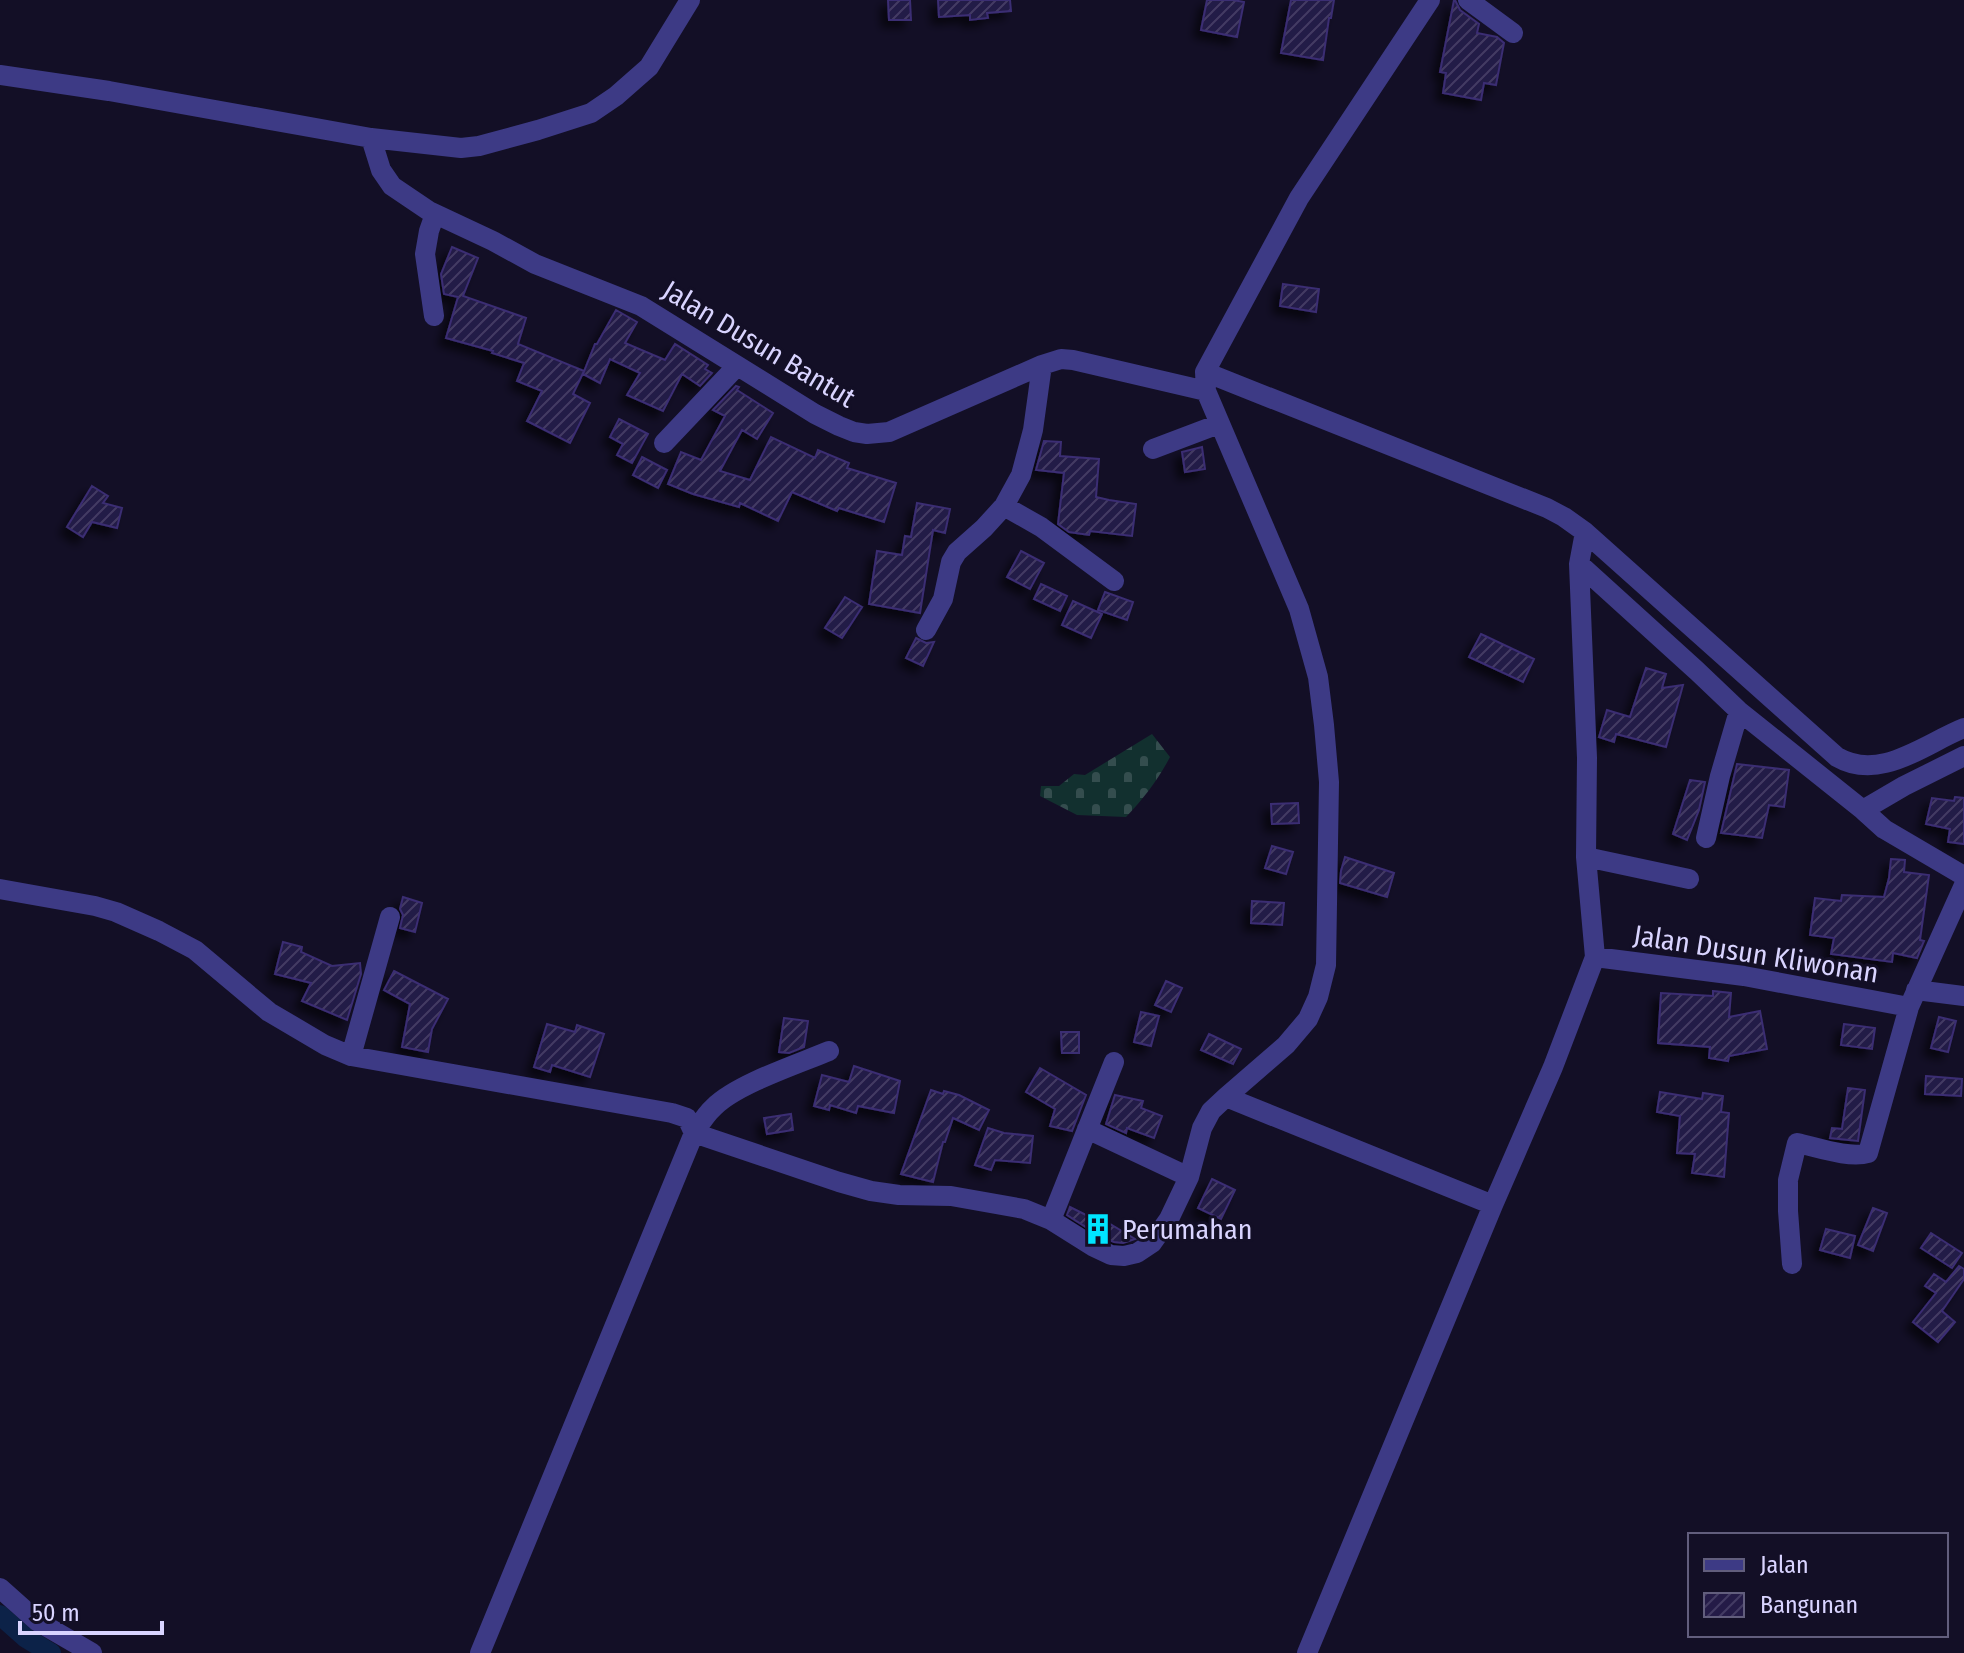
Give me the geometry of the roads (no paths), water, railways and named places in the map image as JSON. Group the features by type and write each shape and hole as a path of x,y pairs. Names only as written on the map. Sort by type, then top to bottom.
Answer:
{"street":[{"path":"0,75 109,91 371,138 461,148 479,146 591,113 649,67 690,0"},
{"path":"0,889 95,906 159,931 195,950 269,1012 325,1045 351,1056 672,1113 687,1118 694,1133 839,1182 899,1195 951,1196 1001,1203 1051,1220 1111,1255 1137,1253 1152,1243 1169,1219 1189,1177 1202,1128 1211,1111 1286,1045 1308,1019 1318,997 1326,965 1329,782 1318,677 1299,609 1219,424 1205,382 1299,198 1430,0"},
{"path":"1468,0 1513,33"},
{"name":"Jalan Dusun Bantut","path":"371,138 381,170 392,186 432,212 535,264 641,306 815,414 854,432 889,432 1042,365 1061,359 1073,360 1205,382 1547,508 1564,517 1582,546"},
{"path":"432,212 425,254 434,316"},
{"path":"926,630 943,599 951,562 957,552 1004,506 1021,475 1033,430 1042,365"},
{"path":"664,443 737,366"},
{"path":"1153,449 1219,424"},
{"path":"1004,506 1041,527 1114,581"},
{"path":"1582,546 1697,671 1739,711 1884,829 1964,876"},
{"path":"1582,546 1848,764 1861,767 1884,765 1964,728"},
{"path":"1307,1653 1553,1067 1595,957 1586,857 1582,546"},
{"path":"1706,838 1739,711"},
{"path":"1863,810 1958,759 1940,740"},
{"path":"1586,857 1689,879"},
{"path":"1792,1264 1788,1180 1797,1143 1859,1155 1868,1153 1912,998 1964,885"},
{"path":"351,1056 390,917"},
{"name":"Jalan Dusun Kliwonan","path":"1595,957 1912,998 1964,996"},
{"path":"480,1653 694,1133 714,1107 727,1097 829,1051"},
{"path":"1051,1220 1114,1062"},
{"path":"1226,1097 1493,1205"},
{"path":"1087,1129 1189,1177"},
{"path":"0,1588 37,1621 92,1653"}],"waterway":[{"path":"0,1615 26,1638 51,1653"}],"place":[{"name":"Perumahan","path":"1098,1229"}]}
